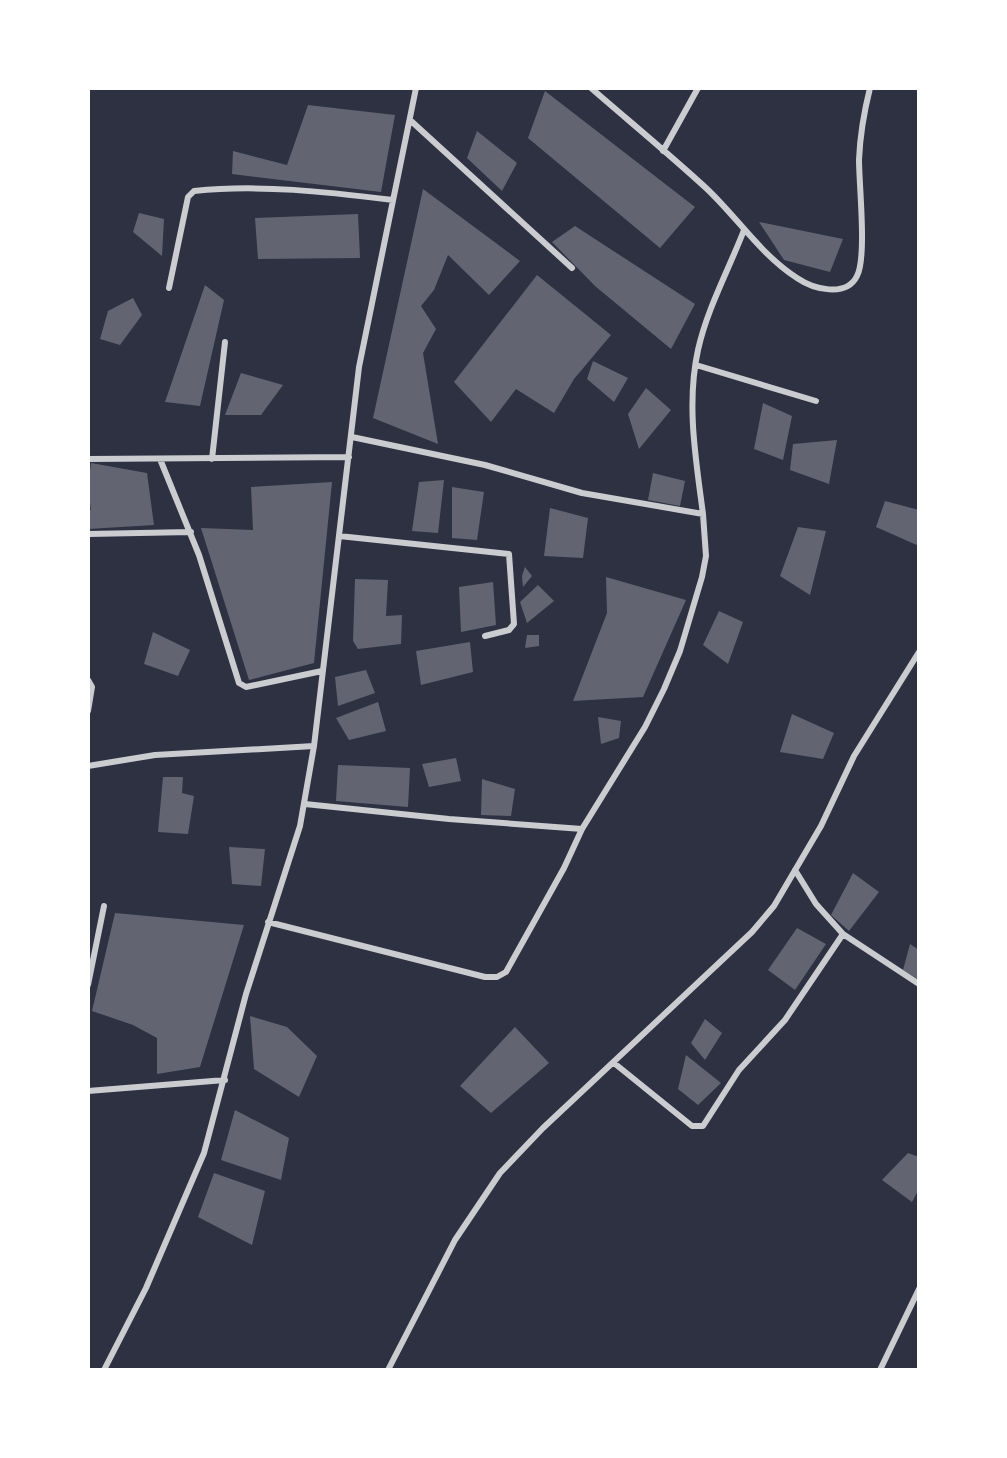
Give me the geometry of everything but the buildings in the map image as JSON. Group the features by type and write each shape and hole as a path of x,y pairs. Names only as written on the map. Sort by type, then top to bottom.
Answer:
{"street":[{"path":"104,1370 146,1288 204,1153 246,994 288,867 305,804 359,367 416,88"},
{"path":"591,88 708,190 744,230 798,279 827,290 851,284 858,275 861,121 870,88"},
{"path":"663,151 698,88"},
{"path":"410,120 572,268"},
{"path":"169,288 188,197 192,192 262,189 317,191 393,200"},
{"path":"268,922 485,977 497,977 509,968 582,829 645,727 680,651 696,603 706,556 692,415 696,365 703,330 744,230"},
{"path":"212,459 225,342"},
{"path":"696,365 816,401"},
{"path":"352,437 485,465 582,493 703,514"},
{"path":"88,459 349,457"},
{"path":"160,459 191,532 239,683 246,687 322,671"},
{"path":"88,534 191,532"},
{"path":"339,536 509,554 514,624 509,630 485,636"},
{"path":"388,1370 455,1240 500,1173 543,1128 752,932 774,906 821,826 854,756 919,652"},
{"path":"88,680 92,687 88,711"},
{"path":"88,766 169,754 314,746"},
{"path":"305,804 582,829"},
{"path":"795,870 816,904 843,934 919,984"},
{"path":"88,985 104,906"},
{"path":"614,1063 692,1126 703,1126 748,1058 785,1020 843,934"},
{"path":"88,1091 225,1080"},
{"path":"880,1370 919,1289"}]}
